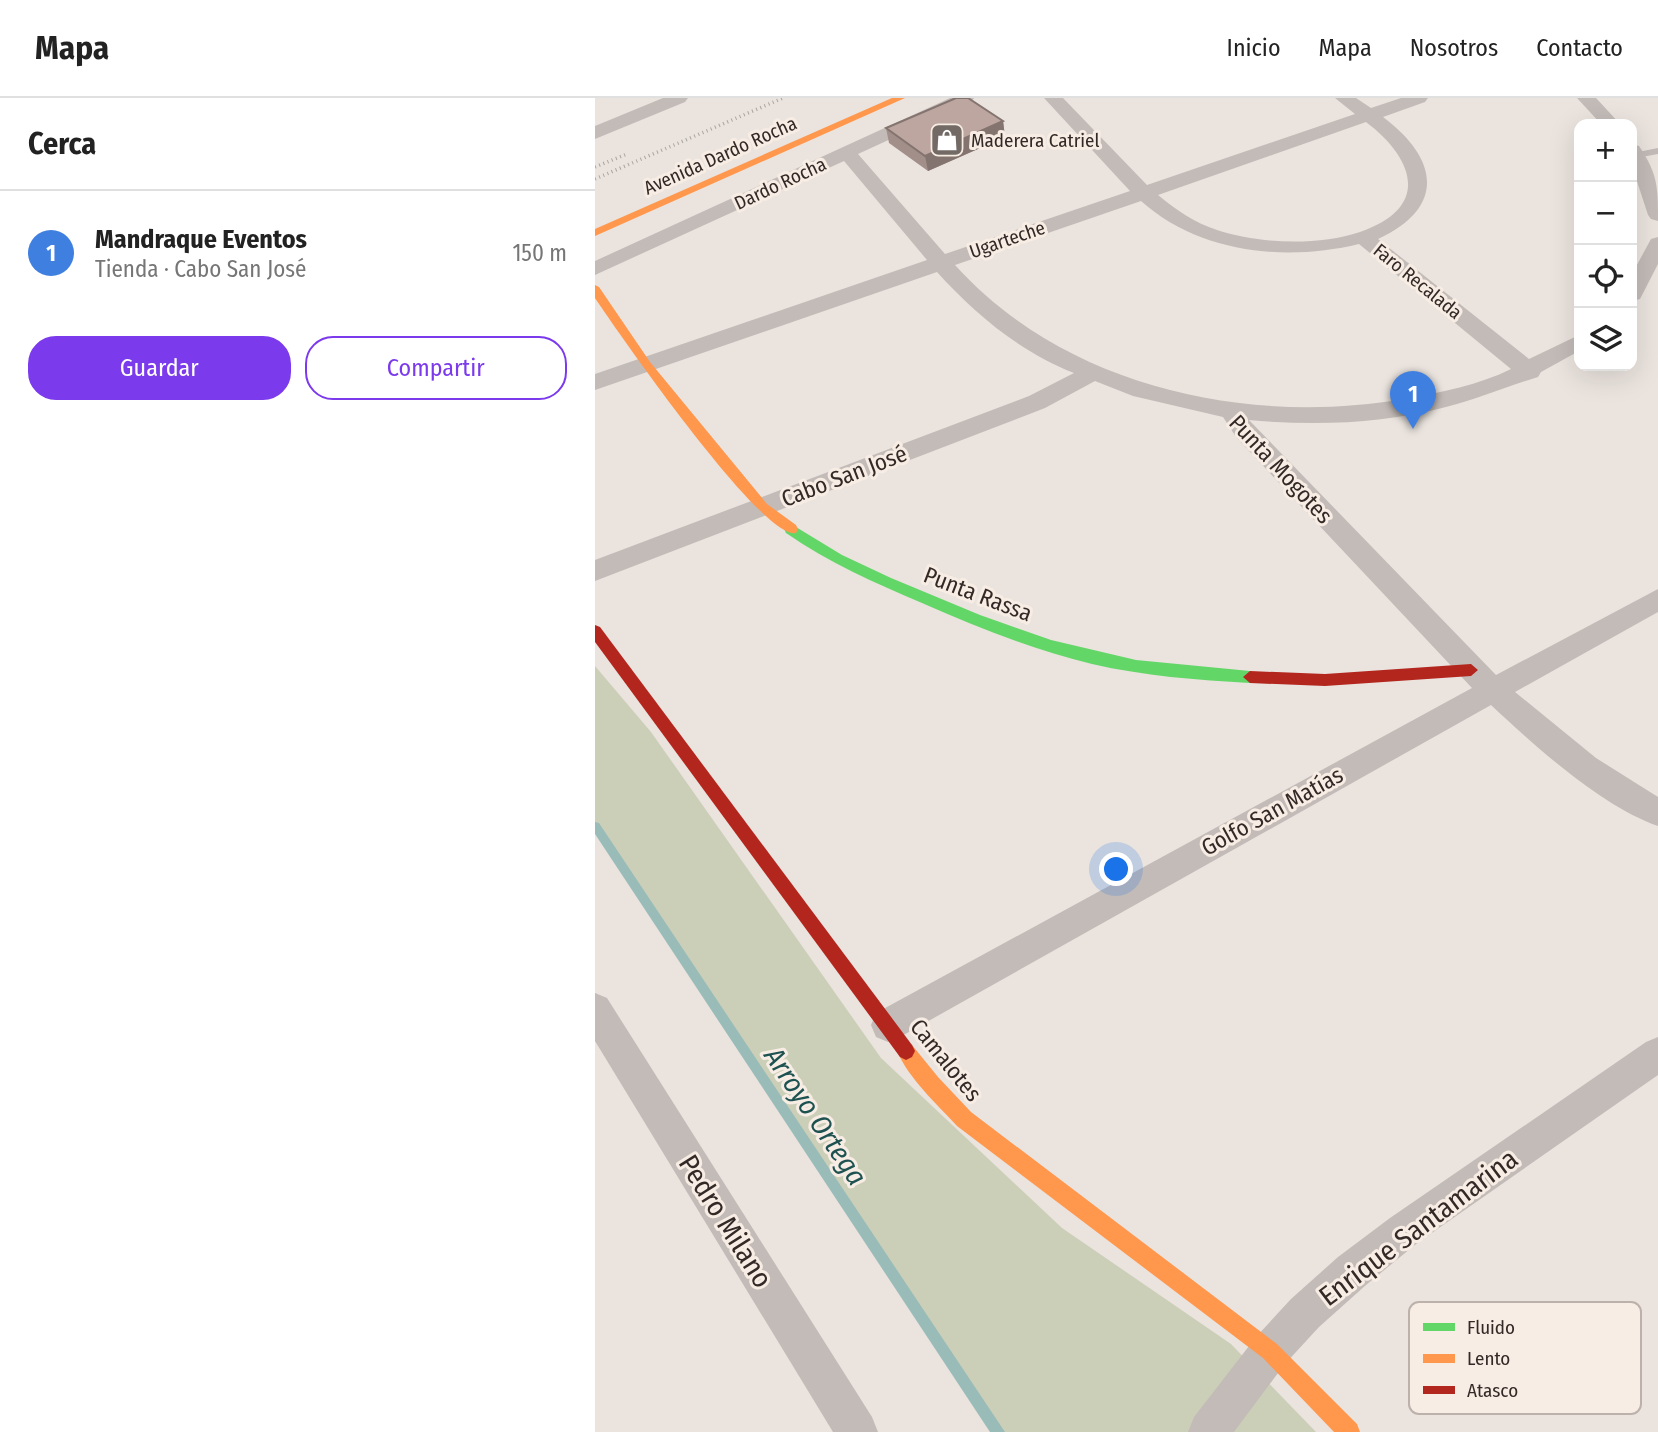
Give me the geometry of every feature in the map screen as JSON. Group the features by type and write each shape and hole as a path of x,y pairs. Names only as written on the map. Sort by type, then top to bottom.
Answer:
{"street":[{"path":"595,133 677,98"},
{"name":"Avenida Dardo Rocha","path":"595,216 860,98"},
{"name":"Avenida Dardo Rocha","path":"595,233 899,98"},
{"name":"Dardo Rocha","path":"595,268 965,98"},
{"path":"1053,98 1143,192 1190,227 1216,237 1246,243 1307,246 1364,238"},
{"name":"Faro Recalada","path":"1344,98 1394,136 1411,155 1417,170 1419,189 1406,214 1392,226 1364,238 1529,372"},
{"name":"Ugarteche","path":"595,382 1419,98"},
{"path":"1586,98 1606,119"},
{"name":"Punta Mogotes","path":"846,152 978,304 1007,327 1090,374 1159,397 1231,411 1244,431 1482,680 1553,744 1606,782 1658,813"},
{"path":"1637,157 1644,170 1658,215"},
{"path":"1637,283 1658,243"},
{"name":"Punta Rassa","path":"595,289 646,365 762,507 799,535 843,562 899,588 966,616 1071,652 1216,675 1311,680 1482,680"},
{"path":"1231,411 1275,416 1337,416 1408,407 1472,392 1529,372 1574,345"},
{"name":"Cabo San José","path":"595,571 1037,402 1090,374"},
{"name":"Golfo San Matías","path":"888,1025 1482,680 1658,599"},
{"name":"Camalotes","path":"595,631 931,1084 964,1119 1270,1351 1349,1432"},
{"name":"Pedro Milano","path":"595,1010 857,1432"},
{"name":"Enrique Santamarina","path":"1209,1432 1270,1351 1315,1304 1403,1231 1658,1054"}],"lane":[{"path":"1637,152 1658,151"}],"green space":[{"path":"595,666 651,732 881,1058 1062,1228 1231,1344 1316,1432 1003,1432 595,823"}],"building":[{"path":"956,98 968,98 1003,121 925,156 886,128"}],"waterway":[{"name":"Arroyo Ortega","path":"595,826 998,1432"}],"railway":[{"path":"595,179 783,98"},
{"path":"595,167 627,154"}],"traffic: fast":[{"path":"791,529 853,567 886,582 975,619 1051,646 1092,658 1136,666 1250,677"}],"traffic: slow":[{"path":"595,233 900,98"},
{"path":"595,289 646,365 762,507 791,529"},
{"path":"906,1051 931,1084 964,1119 1270,1351 1349,1432"}],"traffic: jam":[{"path":"595,631 906,1051"},
{"path":"1250,677 1325,680 1471,670"}],"place":[{"name":"Maderera Catriel","path":"947,140"},
{"name":"Mandraque Eventos","path":"1413,429"}]}
